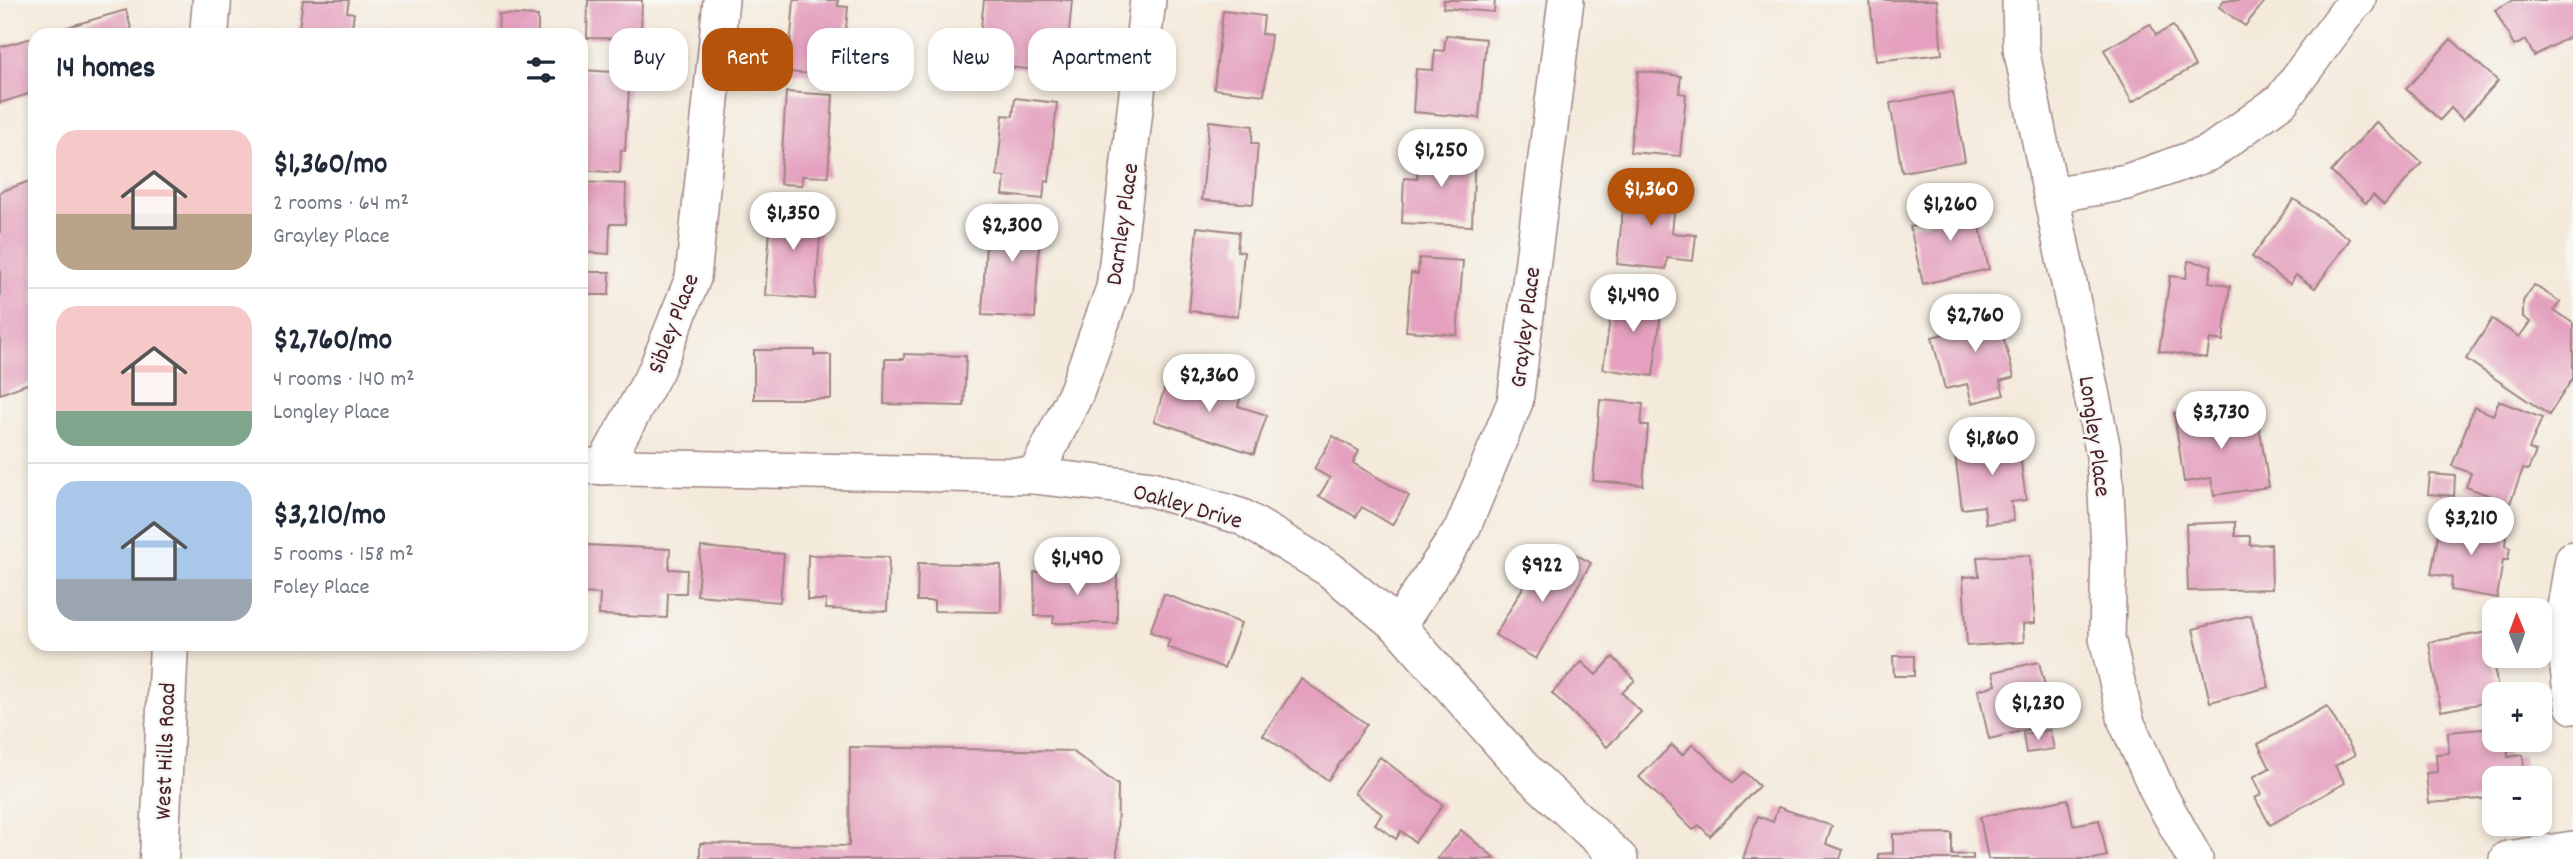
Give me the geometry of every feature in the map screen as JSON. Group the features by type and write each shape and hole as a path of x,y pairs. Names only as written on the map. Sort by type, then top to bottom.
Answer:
{"street":[{"path":"210,28 212,0"},
{"name":"Sibley Place","path":"592,467 656,370 693,278 721,0"},
{"name":"Darnley Place","path":"1035,475 1076,393 1114,288 1148,0"},
{"name":"Grayley Place","path":"1398,626 1463,527 1515,402 1566,0"},
{"name":"Longley Place","path":"2020,0 2021,48 2104,455 2109,550 2107,638 2126,722 2160,796 2195,859"},
{"path":"2052,195 2127,182 2208,152 2282,100 2358,0"},
{"name":"Oakley Drive","path":"592,467 1035,475 1152,489 1242,517 1329,569 1398,626 1524,769 1620,859"},
{"path":"2573,559 2562,625 2573,706"},
{"name":"West Hills Road","path":"159,859 169,651"},
{"path":"2507,859 2573,849"}],"building":[{"path":"303,0 349,0 347,12 354,13 352,28 299,28"},
{"path":"588,0 642,0 641,28 609,28 609,38 588,38"},
{"path":"794,0 838,0 838,6 848,7 846,28 807,28 807,74 793,72"},
{"path":"984,0 1072,0 1069,28 1028,28 1028,69 1014,68 1014,28 981,28"},
{"path":"1444,0 1495,0 1494,12 1443,8"},
{"path":"1870,0 1937,0 1942,54 1876,61"},
{"path":"2224,0 2266,0 2245,26 2219,7"},
{"path":"2513,0 2573,0 2573,35 2534,56 2526,40 2514,46 2495,10"},
{"path":"126,10 131,28 64,28"},
{"path":"1223,11 1264,16 1262,34 1271,35 1264,95 1214,89"},
{"path":"499,14 538,16 538,28 498,28"},
{"path":"2150,24 2156,35 2173,26 2195,66 2132,102 2104,50"},
{"path":"1446,35 1486,39 1479,118 1413,112 1416,69 1433,70 1435,50 1444,51"},
{"path":"28,39 28,94 0,103 0,47"},
{"path":"2451,39 2498,81 2463,120 2451,108 2440,120 2406,89"},
{"path":"588,70 609,72 609,91 629,91 625,151 621,150 620,173 588,170"},
{"path":"1638,71 1681,76 1679,93 1686,94 1680,156 1630,152"},
{"path":"786,92 833,95 828,177 802,176 802,185 780,184"},
{"path":"1953,92 1965,161 1902,172 1890,103"},
{"path":"1015,98 1057,103 1049,182 1045,181 1043,199 1003,195 1005,177 997,176 1003,115 1013,116"},
{"path":"1209,121 1253,126 1252,143 1258,143 1253,204 1202,200"},
{"path":"2376,122 2422,163 2384,205 2373,195 2366,203 2331,172"},
{"path":"1419,148 1475,151 1472,226 1402,223 1404,178 1417,179"},
{"path":"1626,181 1672,186 1670,202 1675,202 1672,233 1696,235 1693,261 1667,258 1666,269 1617,264"},
{"path":"28,182 28,384 0,394 0,192"},
{"path":"588,182 626,184 625,224 610,224 609,254 588,252"},
{"path":"1974,199 1989,269 1923,284 1910,227 1930,222 1927,210"},
{"path":"2294,199 2350,239 2315,288 2296,275 2290,284 2252,257"},
{"path":"772,203 816,206 815,225 821,225 815,299 765,295"},
{"path":"993,209 1041,212 1035,318 982,315 987,225 992,225"},
{"path":"1197,227 1239,232 1237,251 1244,252 1238,316 1189,311"},
{"path":"1419,258 1463,261 1457,335 1406,331 1411,273 1418,274"},
{"path":"2188,261 2212,265 2209,282 2230,286 2223,341 2210,339 2207,358 2159,351 2170,276 2186,278"},
{"path":"588,272 610,272 609,295 588,295"},
{"path":"2534,285 2560,302 2554,311 2573,323 2573,378 2549,415 2466,359 2492,319 2519,337 2530,322 2523,317 2523,301"},
{"path":"1614,290 1657,296 1655,313 1661,313 1653,376 1603,369"},
{"path":"1995,305 2014,377 2000,381 2004,395 1972,403 1967,384 1945,389 1932,337 1952,332 1949,317"},
{"path":"754,350 814,350 814,355 831,355 831,399 754,399"},
{"path":"904,354 966,356 964,406 884,404 885,359 904,359"},
{"path":"1170,372 1241,396 1238,406 1267,415 1254,454 1154,421"},
{"path":"1600,400 1643,404 1641,425 1648,425 1643,485 1593,481"},
{"path":"2499,401 2542,418 2529,449 2536,452 2528,470 2523,469 2510,503 2466,487 2471,473 2452,466 2474,407 2493,415"},
{"path":"2221,406 2224,423 2258,418 2269,487 2214,495 2211,478 2184,482 2174,413"},
{"path":"2017,433 2026,500 2011,502 2014,521 1986,524 1984,506 1962,509 1955,454 1971,452 1970,439"},
{"path":"1333,436 1359,451 1353,463 1409,496 1392,525 1362,507 1356,517 1319,496 1330,478 1314,469"},
{"path":"2430,474 2455,476 2454,496 2428,494"},
{"path":"2441,519 2507,530 2505,546 2510,548 2508,560 2503,560 2497,598 2451,590 2452,577 2431,574"},
{"path":"2235,522 2235,536 2250,536 2250,545 2271,544 2272,589 2188,591 2186,524"},
{"path":"588,545 670,549 669,569 687,570 686,593 668,593 667,618 599,615 600,594 588,593"},
{"path":"701,547 784,554 780,602 697,595"},
{"path":"1564,548 1591,563 1536,659 1495,635 1536,565 1550,574"},
{"path":"808,555 889,557 887,611 826,609 826,600 807,600"},
{"path":"2030,555 2035,623 2023,624 2024,642 1967,646 1963,577 1979,576 1977,557"},
{"path":"918,563 1001,565 1001,612 934,611 934,601 917,601"},
{"path":"1034,572 1117,572 1117,623 1053,623 1054,616 1035,616"},
{"path":"1164,594 1241,623 1224,668 1167,647 1170,639 1150,632"},
{"path":"2251,615 2269,687 2210,702 2193,629"},
{"path":"2482,633 2482,668 2494,668 2497,682 2482,682 2482,703 2441,711 2429,642"},
{"path":"1893,656 1914,656 1914,676 1894,676"},
{"path":"1613,657 1635,680 1622,693 1641,712 1607,747 1552,693 1582,662 1596,675"},
{"path":"2039,662 2054,723 1989,739 1978,690 1996,685 1993,672"},
{"path":"1301,679 1367,724 1328,780 1263,735"},
{"path":"2327,706 2355,755 2335,766 2345,783 2270,825 2255,798 2262,794 2253,777 2270,768 2258,744"},
{"path":"2482,729 2482,752 2508,752 2508,757 2523,755 2524,766 2482,766 2482,799 2429,803 2426,773 2437,772 2436,754 2449,753 2448,732"},
{"path":"2050,730 2054,749 2026,753 2023,734"},
{"path":"1693,744 1733,783 1744,772 1759,786 1710,836 1699,825 1693,830 1639,777 1672,745 1682,755"},
{"path":"850,747 1072,751 1118,785 1117,859 700,859 700,843 849,846"},
{"path":"1380,757 1443,805 1415,842 1401,831 1396,839 1375,824 1382,814 1354,793"},
{"path":"2068,799 2073,825 2099,820 2107,856 2094,859 1988,859 1980,817"},
{"path":"1778,807 1832,826 1826,844 1843,850 1840,859 1743,859 1758,816 1773,822"},
{"path":"1461,830 1496,859 1437,859"},
{"path":"1952,833 1952,855 1973,854 1973,859 1878,859 1878,854 1893,853 1893,834"}]}
